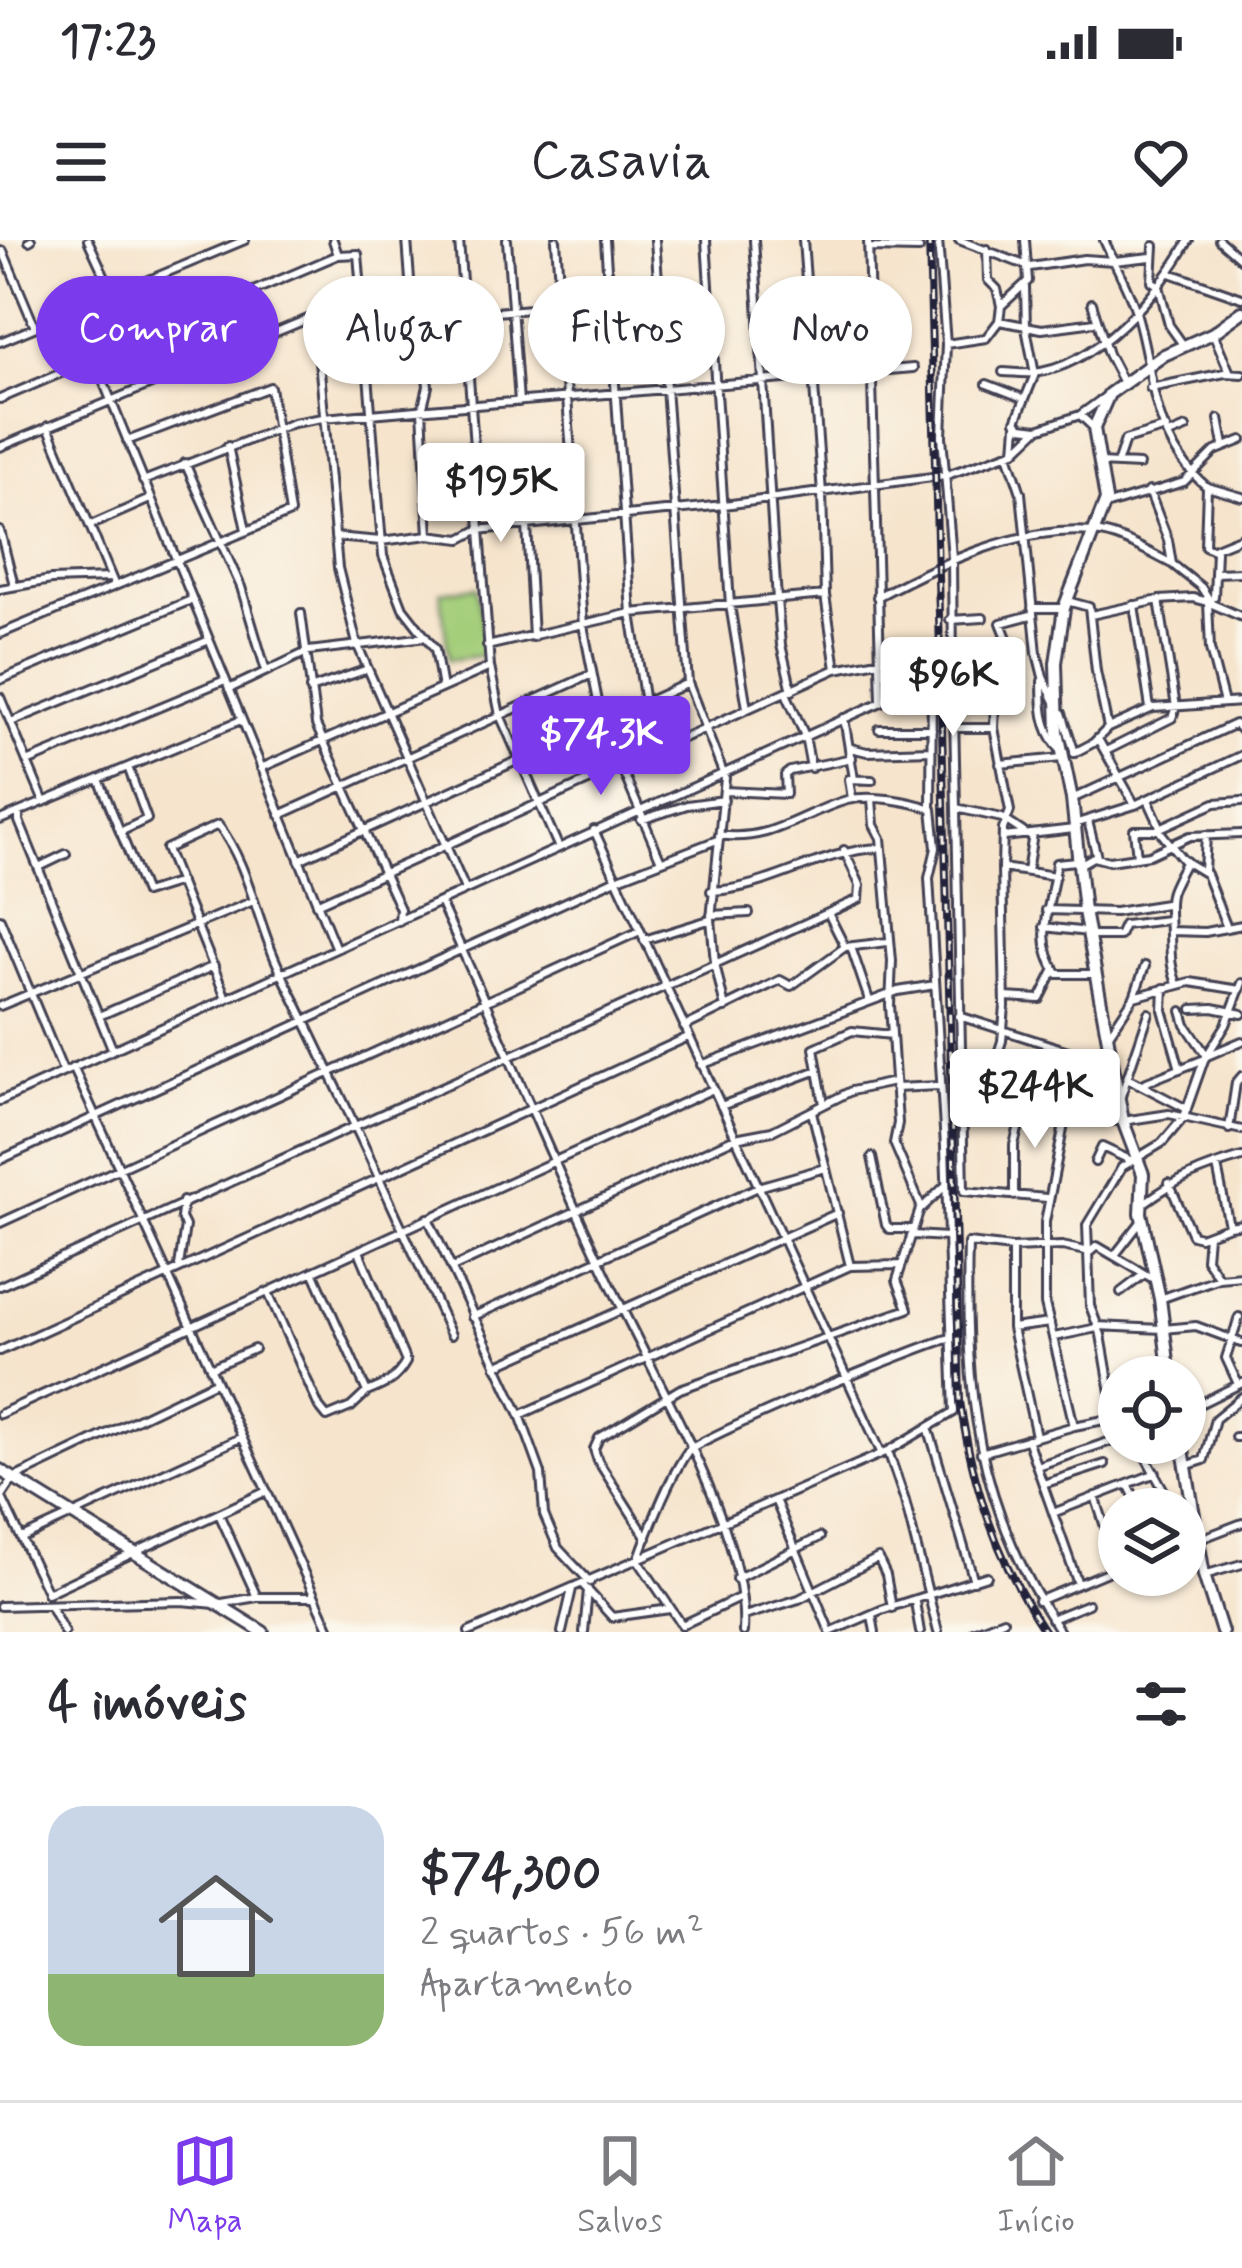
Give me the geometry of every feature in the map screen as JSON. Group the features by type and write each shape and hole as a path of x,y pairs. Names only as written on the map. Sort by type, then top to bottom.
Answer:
{"street":[{"path":"88,240 105,276"},
{"path":"212,240 217,251"},
{"path":"157,276 245,240"},
{"path":"333,240 338,255"},
{"path":"407,240 410,276"},
{"path":"459,240 462,276"},
{"path":"507,240 519,402"},
{"path":"556,240 559,276"},
{"path":"605,240 608,276"},
{"path":"655,240 658,276"},
{"path":"706,240 709,276"},
{"path":"754,240 756,276"},
{"path":"803,240 806,276"},
{"path":"938,240 946,344 942,436 952,558 965,1194 1047,1198"},
{"path":"959,240 1030,267 1151,257"},
{"path":"1024,240 1030,267 1026,328 1035,374 1023,398 1011,453 1021,493 1043,719 1047,734 1066,754"},
{"path":"1104,240 1136,312 1150,388 1168,432 1193,475 1207,487 1242,497"},
{"path":"1003,372 1035,374 1082,356 1136,312 1170,273 1190,240"},
{"path":"1219,240 1242,260"},
{"path":"869,276 868,244 919,249"},
{"path":"1154,246 1152,281 1160,286 1169,325 1184,346"},
{"path":"946,344 986,338 999,321 1001,306 997,289 988,280 987,249"},
{"path":"1,338 34,327 3,251"},
{"path":"279,280 353,251 359,255 361,276"},
{"path":"1001,306 1041,267"},
{"path":"1170,273 1242,298"},
{"path":"1093,303 1095,322 1123,383"},
{"path":"504,315 528,312"},
{"path":"335,537 461,539 478,530 724,505 947,475 1011,453 1038,429 1080,415 1146,368 1242,312"},
{"path":"0,447 303,321"},
{"path":"999,321 1026,328 1095,322"},
{"path":"1213,333 1231,373"},
{"path":"1150,388 1242,374"},
{"path":"143,481 228,446 323,418 749,382"},
{"path":"0,399 36,384"},
{"path":"103,384 336,949"},
{"path":"320,384 338,568 357,644 465,889"},
{"path":"369,384 386,571 403,608 437,654 442,688"},
{"path":"428,384 422,410 428,535"},
{"path":"469,384 490,667 500,715 559,848"},
{"path":"567,384 583,625 592,674 602,722 661,861"},
{"path":"615,384 631,613 645,701"},
{"path":"664,384 688,683 724,773 711,917 725,1008"},
{"path":"762,384 781,645 811,768"},
{"path":"814,384 825,595 836,669"},
{"path":"871,384 881,700"},
{"path":"987,384 1023,398"},
{"path":"714,385 730,604 747,709"},
{"path":"0,634 113,582 290,513 276,405 269,386 127,441"},
{"path":"1055,701 1066,605 1105,506 1094,428 1109,394"},
{"path":"1080,415 1094,428"},
{"path":"1219,419 1224,446"},
{"path":"1017,424 1038,429"},
{"path":"48,427 113,582"},
{"path":"1117,464 1125,440 1186,428"},
{"path":"1105,506 1184,482 1224,446 1242,440"},
{"path":"228,446 246,531"},
{"path":"185,463 244,596 266,670"},
{"path":"1100,463 1138,465"},
{"path":"523,489 574,484"},
{"path":"1207,487 1205,546 1215,548 1242,537"},
{"path":"1149,491 1172,564"},
{"path":"91,525 150,499"},
{"path":"527,525 533,637"},
{"path":"0,531 15,586"},
{"path":"876,597 952,558 1025,539 1095,532 1172,564 1211,602"},
{"path":"1215,548 1210,649 1224,704"},
{"path":"1215,573 1242,572"},
{"path":"0,589 113,582"},
{"path":"488,646 631,613 825,595"},
{"path":"1090,615 1193,598 1242,616"},
{"path":"0,680 191,600"},
{"path":"1106,751 1175,714 1159,600"},
{"path":"639,816 953,666 997,658 1011,648 1001,623 1066,605 1088,606 1108,728"},
{"path":"1134,605 1150,709"},
{"path":"301,613 316,725 403,919"},
{"path":"950,620 983,618"},
{"path":"229,689 309,652 426,637"},
{"path":"11,722 208,640"},
{"path":"316,904 836,669 931,651"},
{"path":"985,1093 1004,1029 1005,997 1002,868 1010,811 994,728 997,658"},
{"path":"261,768 490,667"},
{"path":"310,689 368,669"},
{"path":"280,815 592,674"},
{"path":"1042,677 1055,701 1079,825 1097,857"},
{"path":"27,762 225,680"},
{"path":"469,1632 587,1586 776,1501 929,1430 954,1412 929,878 936,848 931,807 932,680"},
{"path":"298,860 688,683"},
{"path":"0,697 44,802"},
{"path":"1000,764 1066,754 1150,709 1242,702"},
{"path":"844,718 854,778"},
{"path":"0,820 242,720"},
{"path":"1072,799 1234,724 1242,731"},
{"path":"955,728 994,728"},
{"path":"879,729 932,729"},
{"path":"1098,739 1135,805"},
{"path":"851,748 931,750"},
{"path":"1004,837 1079,825 1149,800 1242,754"},
{"path":"0,1101 594,830 724,796 786,794 785,774 852,758"},
{"path":"120,832 147,819 128,766"},
{"path":"99,779 146,893 180,882"},
{"path":"852,799 848,780 872,780"},
{"path":"680,793 681,807"},
{"path":"0,1160 616,879 718,838 754,838 852,799 931,807"},
{"path":"872,799 882,848 890,942 898,1123 894,1143 921,1209"},
{"path":"1149,800 1172,846 1204,872"},
{"path":"1137,857 1134,830 1159,828 1215,803 1242,801"},
{"path":"956,808 1007,820 1028,832"},
{"path":"17,816 112,1048"},
{"path":"1079,825 1077,864 1094,974 1132,1159 1143,1174 1143,1220 1168,1356"},
{"path":"226,998 166,847 219,826 282,974 451,1335"},
{"path":"594,830 846,1378 885,1451 938,1632"},
{"path":"1027,872 1028,832"},
{"path":"1005,997 1040,999 1054,971 1044,927 1058,862 1137,857 1186,837 1242,834"},
{"path":"1206,835 1204,872 1227,928"},
{"path":"711,891 739,890 844,850 882,848"},
{"path":"0,1286 861,896 844,850"},
{"path":"39,867 66,854"},
{"path":"1177,984 1168,964 1166,904 1186,861"},
{"path":"1002,868 1055,876"},
{"path":"0,1006 253,901"},
{"path":"440,902 622,1310 724,1524 741,1597 743,1632"},
{"path":"1046,910 1114,912 1166,904"},
{"path":"644,940 711,917 749,913"},
{"path":"828,913 870,1001"},
{"path":"0,919 64,1071"},
{"path":"1044,927 1119,936 1124,926 1168,920"},
{"path":"1170,932 1242,925"},
{"path":"0,1222 640,931"},
{"path":"684,1027 780,980 791,986 848,947 890,942"},
{"path":"1108,1036 1134,997 1144,966"},
{"path":"99,1016 214,967"},
{"path":"1054,971 1062,976 1094,974"},
{"path":"1104,1356 1090,1306 1089,1220 1132,1159 1162,1142 1186,1113 1206,1058 1241,987 1177,984 1134,997"},
{"path":"701,1065 870,1001 935,985"},
{"path":"1164,988 1163,1010 1180,1069"},
{"path":"1193,1009 1242,1015"},
{"path":"1182,1011 1206,1058"},
{"path":"1121,1096 1149,1013"},
{"path":"958,1016 1115,1066"},
{"path":"824,1104 814,1048 852,1031 892,1035"},
{"path":"0,1351 688,1036"},
{"path":"1139,1085 1242,1041"},
{"path":"1074,1426 1046,1304 1045,1245 1047,1198 1078,1052"},
{"path":"74,1067 331,1632"},
{"path":"721,1106 818,1070"},
{"path":"1040,1105 1042,1073"},
{"path":"1229,1129 1236,1083 1242,1076"},
{"path":"1129,1079 1186,1113 1242,1130"},
{"path":"452,1268 735,1138 772,1131 851,1091 894,1085 941,1086"},
{"path":"0,1414 713,1089"},
{"path":"962,1090 1040,1105 1087,1120 1186,1113"},
{"path":"1014,1196 1014,1144 1025,1102"},
{"path":"812,1111 850,1266"},
{"path":"1095,1162 1102,1147 1132,1159"},
{"path":"872,1157 886,1225 947,1238"},
{"path":"1141,1204 1169,1183 1241,1159"},
{"path":"1217,1165 1229,1226"},
{"path":"472,1317 758,1187 824,1168"},
{"path":"1169,1183 1191,1233 1208,1235 1242,1224"},
{"path":"647,1538 594,1449 604,1433 666,1395 907,1310 898,1286 902,1265 921,1209 946,1185"},
{"path":"169,1275 181,1266 183,1202"},
{"path":"496,1366 838,1213"},
{"path":"428,1218 520,1415 541,1472 542,1510 554,1539 620,1630"},
{"path":"1115,1255 1143,1220"},
{"path":"1208,1235 1205,1256 1219,1278"},
{"path":"1060,1632 1022,1569 981,1453 968,1378 968,1243 1087,1251 1098,1246 1156,1281"},
{"path":"1012,1248 1012,1328 1036,1466 1078,1584"},
{"path":"268,1292 327,1418 392,1382 406,1362 358,1251"},
{"path":"520,1415 806,1283 850,1266 902,1265"},
{"path":"313,1271 367,1393"},
{"path":"1121,1292 1143,1275"},
{"path":"1160,1299 1219,1278 1242,1276"},
{"path":"1206,1400 1240,1383 1226,1361 1239,1317"},
{"path":"1012,1328 1050,1323"},
{"path":"1054,1337 1098,1327 1196,1326 1242,1343"},
{"path":"638,1560 690,1448 846,1378 951,1338"},
{"path":"210,1369 254,1349"},
{"path":"64,1632 0,1496 14,1478 215,1382"},
{"path":"1191,1488 1185,1466 1204,1460 1215,1419 1242,1397"},
{"path":"981,1453 1098,1420"},
{"path":"929,1430 974,1581"},
{"path":"22,1538 240,1438"},
{"path":"1036,1466 1098,1445"},
{"path":"1043,1484 1105,1464"},
{"path":"1151,1464 1164,1488"},
{"path":"0,1470 263,1632"},
{"path":"1053,1513 1156,1473"},
{"path":"1128,1484 1130,1488"},
{"path":"47,1593 267,1491"},
{"path":"1095,1496 1098,1505"},
{"path":"776,1501 830,1632 987,1576"},
{"path":"219,1514 257,1598"},
{"path":"1206,1538 1241,1527"},
{"path":"736,1579 820,1538"},
{"path":"744,1616 814,1592 878,1558 892,1608"},
{"path":"638,1560 686,1625 741,1597"},
{"path":"1206,1573 1242,1564"},
{"path":"1038,1601 1098,1576"},
{"path":"1206,1580 1222,1632"},
{"path":"584,1632 587,1586"},
{"path":"562,1632 572,1589"},
{"path":"0,1606 216,1604 315,1597"},
{"path":"915,1602 920,1632"},
{"path":"1051,1619 1088,1604"},
{"path":"613,1618 670,1609"},
{"path":"872,1615 875,1632"},
{"path":"973,1632 998,1626"}],"green space":[{"path":"477,587 486,655 449,660 440,592"}],"railway":[{"path":"929,240 960,1401 989,1521 1013,1578 1045,1632"}]}
